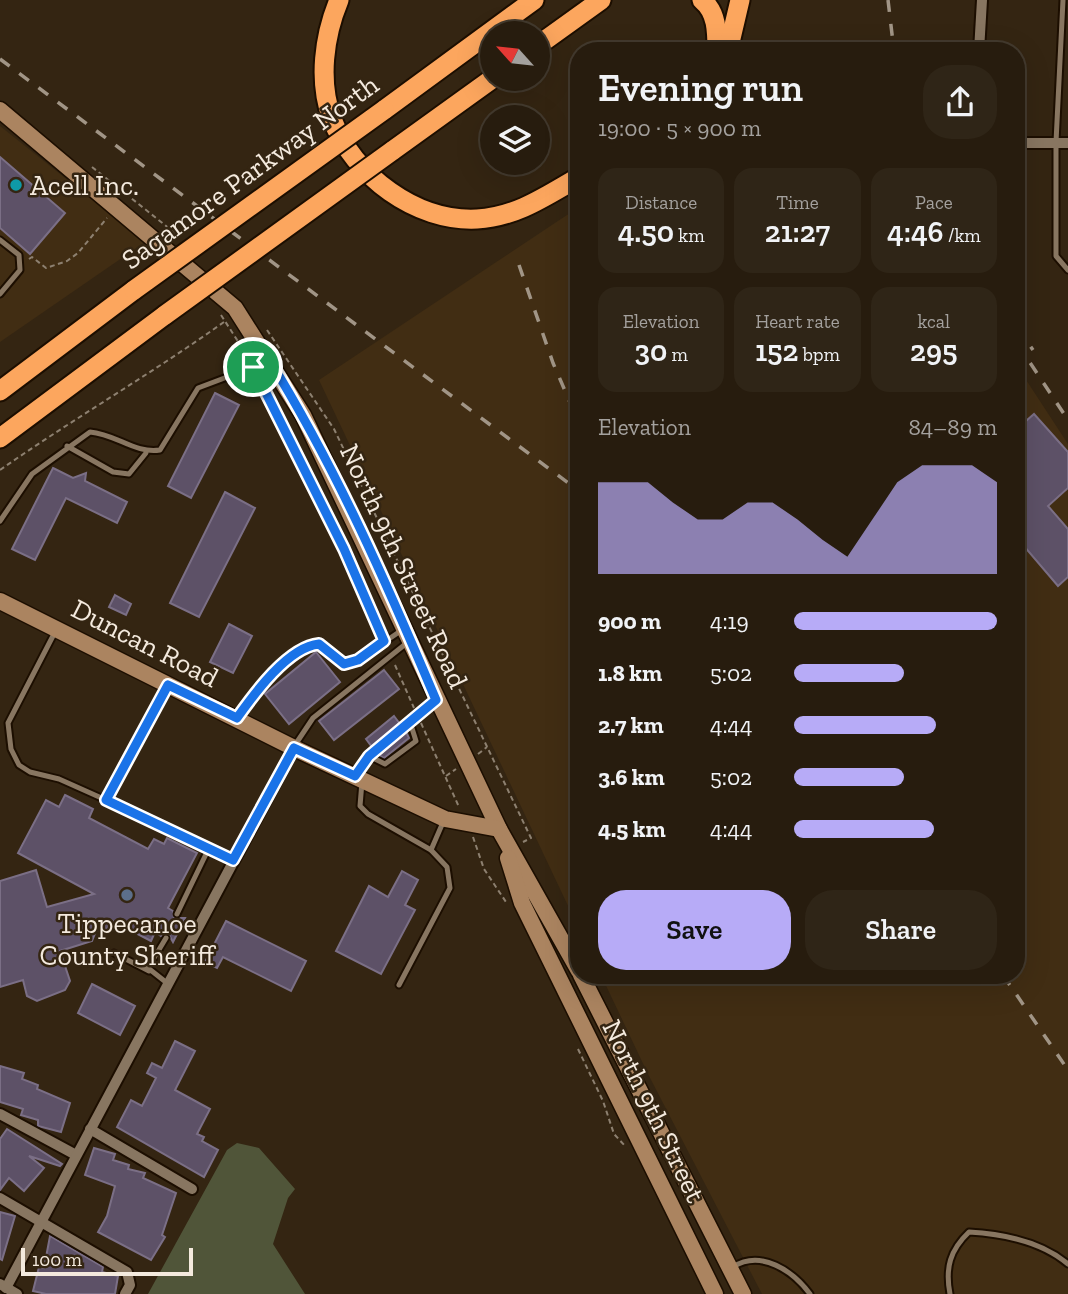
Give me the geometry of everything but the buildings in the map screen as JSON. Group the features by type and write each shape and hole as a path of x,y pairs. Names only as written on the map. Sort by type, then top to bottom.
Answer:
{"highway":[{"path":"339,0 328,28 325,91 332,120 352,153 379,185 426,210 452,217 477,219 518,212 570,182"},
{"name":"Sagamore Parkway North","path":"0,391 134,290 534,0"},
{"path":"550,37 601,0"},
{"path":"702,0 710,7 717,31 717,42"},
{"path":"730,42 740,0"},
{"path":"0,438 480,88"}],"main road":[{"name":"North 9th Street Road","path":"0,110 235,308 303,415 340,487 436,700 499,829"},
{"name":"Duncan Road","path":"0,601 294,748 445,819 499,829"},
{"name":"North 9th Street","path":"499,829 570,955"},
{"name":"North 9th Street","path":"499,829 522,903 715,1294"},
{"name":"North 9th Street","path":"586,984 743,1294"}],"street":[{"path":"980,42 982,0"},
{"path":"1025,143 1062,143"},
{"path":"17,1294 3,1286 42,1223 294,748"},
{"path":"0,1114 76,1155"},
{"path":"90,1129 192,1189"},
{"path":"0,1198 127,1272 130,1284 125,1294"}],"lane":[{"path":"1063,0 1062,143 1056,256 1068,270"},
{"path":"0,240 19,255 20,268 0,294"},
{"path":"67,446 113,472 128,474 146,453 160,450 198,388 270,361"},
{"path":"0,520 32,474 67,446 90,432 104,433 146,453"},
{"path":"56,628 8,723 11,749 19,765 30,772 59,779 233,860"},
{"path":"237,718 265,682 307,645 319,644 344,664 358,660 384,641 408,634"},
{"path":"294,748 313,718 390,656 408,634"},
{"path":"106,800 168,685"},
{"path":"400,985 450,888 447,867 432,850 383,825 360,806 359,778 369,756 436,700"},
{"path":"369,756 385,764 416,741 410,722"},
{"path":"432,850 445,819"},
{"path":"177,914 209,848"},
{"path":"149,971 148,968 166,938"},
{"path":"114,953 168,984"},
{"path":"950,1294 948,1262 957,1243 969,1232 995,1233 1027,1242 1054,1252 1068,1264"},
{"path":"730,1269 752,1259 766,1261 784,1269 810,1294"}],"path":[{"path":"20,268 27,267 32,257 46,268 68,261 109,215"},
{"path":"216,309 253,367 344,549 384,641"},
{"path":"0,470 108,398 181,354 225,321"},
{"path":"390,656 445,776"}],"shaded area":[{"path":"0,126 145,242 0,342"},
{"path":"570,213 570,910 319,380"},
{"path":"1025,378 1068,444 1068,1294 762,1294 648,1074 605,984 1025,984"}],"green space":[{"path":"237,1143 259,1148 295,1189 288,1198 273,1244 305,1294 148,1294 227,1150"}],"railway":[{"path":"888,0 893,42"},
{"path":"0,59 570,484"},
{"path":"519,265 553,363 570,402"},
{"path":"1025,338 1033,350"},
{"path":"1025,355 1068,420"},
{"path":"1009,984 1068,1070"}],"place":[{"name":"Acell Inc.","path":"16,185"},
{"name":"Tippecanoe County Sheriff","path":"127,895"}],"route":[{"path":"270,361 303,415 340,487 436,700 369,756 355,776 294,748 233,860 106,800 168,685 237,718 265,682 307,645 319,644 344,664 358,660 384,641 344,549 253,367 270,361"}]}
